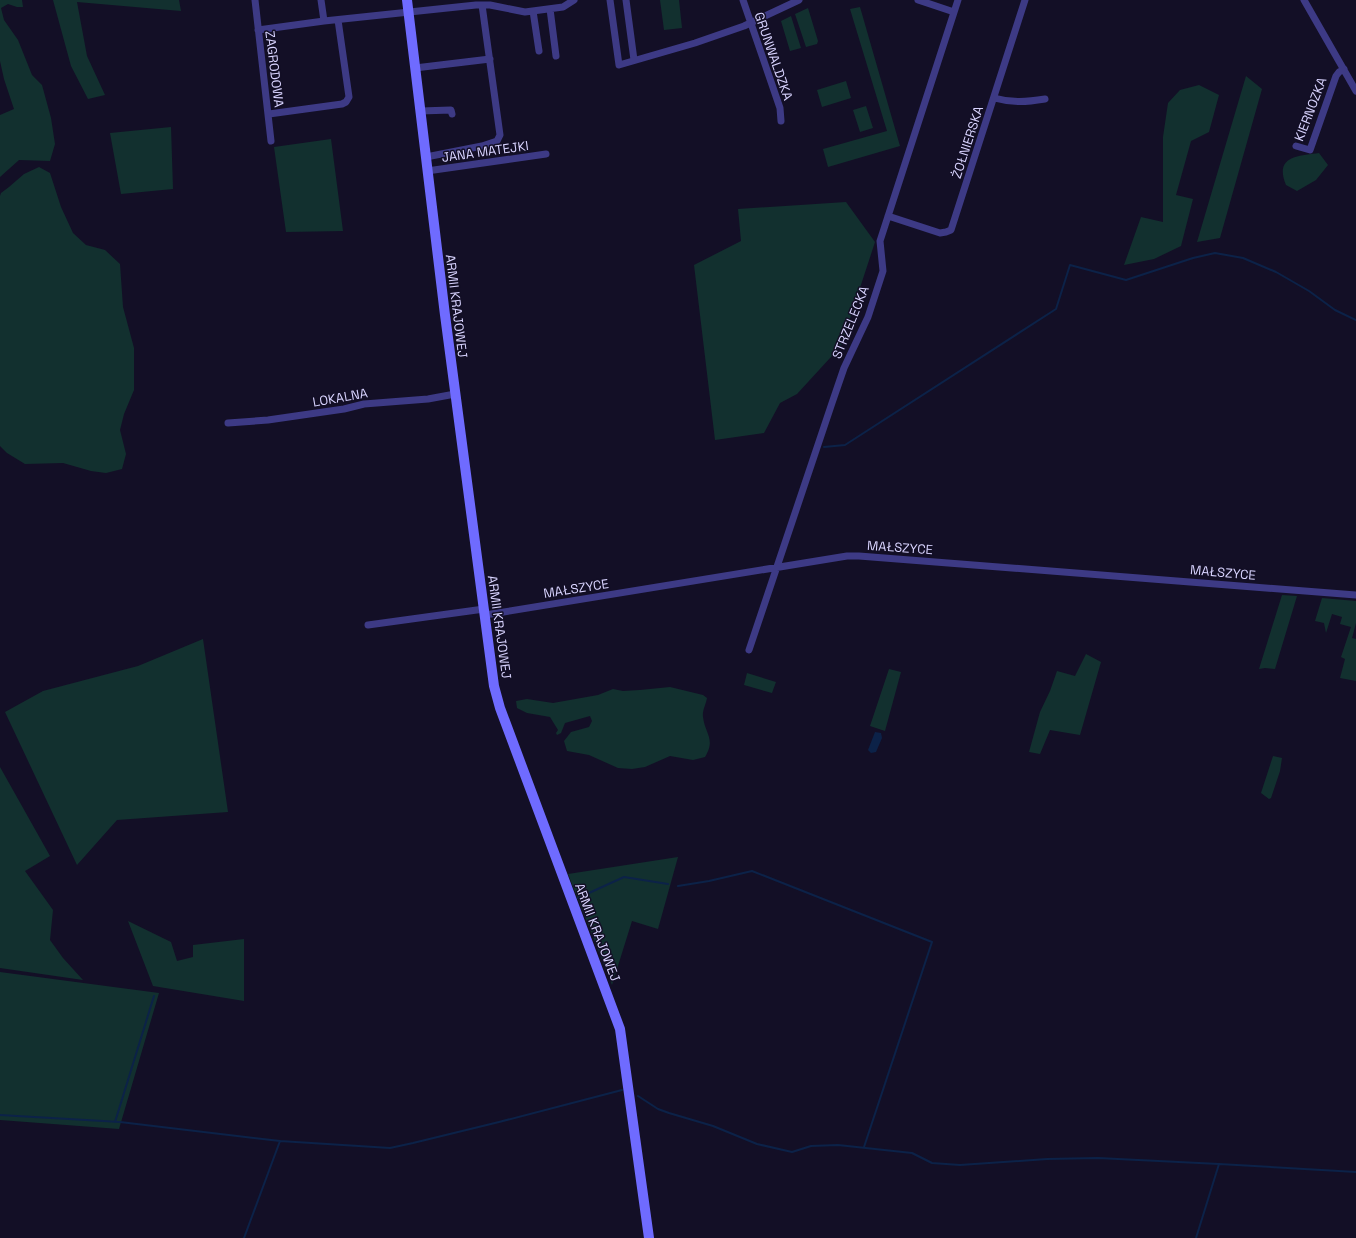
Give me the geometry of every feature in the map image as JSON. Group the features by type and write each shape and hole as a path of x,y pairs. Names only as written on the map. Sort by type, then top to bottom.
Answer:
{"street":[{"name":"ZAGRODOWA","path":"255,0 271,141"},
{"path":"321,0 324,21"},
{"name":"ARMII KRAJOWEJ","path":"406,0 455,394 497,698 619,1023 623,1040 649,1238"},
{"path":"258,30 324,21 482,5 524,12 563,7 574,0"},
{"path":"610,0 618,65 695,43 750,23 799,0"},
{"path":"626,0 634,60"},
{"name":"GRUNWALDZKA","path":"742,0 780,108 781,121"},
{"path":"918,0 954,12"},
{"name":"STRZELECKA","path":"749,650 844,368 868,317 883,271 880,241 958,0"},
{"name":"ŻOŁNIERSKA","path":"888,216 940,233 951,230 1025,0"},
{"name":"KIERNOZKA","path":"1304,0 1356,91"},
{"path":"426,157 482,146 497,141 500,135 482,5"},
{"path":"550,9 556,56"},
{"path":"533,11 539,51"},
{"path":"268,114 342,104 346,102 349,97 338,20"},
{"path":"415,68 490,59"},
{"name":"KIERNOZKA","path":"1296,146 1310,150 1336,76 1344,69"},
{"path":"994,98 1010,102 1028,102 1044,99"},
{"path":"420,111 451,110 452,114"},
{"name":"JANA MATEJKI","path":"427,171 546,154"},
{"name":"LOKALNA","path":"228,423 268,420 344,409 364,404 428,399 455,394"},
{"name":"MAŁSZYCE","path":"368,625 484,612 847,556 1356,595"}],"green space":[{"path":"0,0 22,0 23,7 8,4 1,8 4,20 18,40 32,75 42,85 51,118 55,144 50,161 19,160 0,177 0,115 14,109 0,61"},
{"path":"53,0 179,0 181,11 77,2 87,56 105,95 88,99 71,66"},
{"path":"660,0 679,0 682,28 664,30"},
{"path":"860,7 900,146 828,167 823,149 887,131 850,9"},
{"path":"808,8 818,41 817,44 806,47 795,14"},
{"path":"791,16 801,48 790,51 781,21"},
{"path":"1246,76 1262,89 1220,238 1197,242"},
{"path":"846,81 851,98 822,107 817,90"},
{"path":"1199,85 1219,95 1209,132 1191,141 1176,195 1193,199 1181,246 1154,259 1124,265 1141,217 1163,222 1163,137 1168,103 1180,90"},
{"path":"866,106 873,128 860,132 853,110"},
{"path":"171,127 173,189 121,194 110,133"},
{"path":"331,139 343,231 286,232 274,147"},
{"path":"1319,153 1328,165 1316,180 1297,191 1286,185 1283,175 1283,168 1290,159 1303,155"},
{"path":"39,167 50,173 61,207 73,233 86,245 105,250 120,264 123,307 134,348 134,390 124,414 120,430 126,454 122,469 106,473 91,471 63,463 25,464 7,453 0,446 0,196 1,193 24,174"},
{"path":"846,202 875,242 841,346 797,394 780,403 764,433 715,440 694,265 741,241 738,209"},
{"path":"1282,595 1297,596 1275,669 1259,669"},
{"path":"1322,598 1356,601 1356,623 1352,638 1356,639 1356,681 1340,678 1345,659 1341,657 1351,627 1340,624 1342,617 1332,614 1326,633 1324,623 1315,621"},
{"path":"203,639 228,812 117,820 77,865 5,712 43,691 138,666"},
{"path":"1086,654 1101,662 1080,735 1050,730 1040,754 1029,752 1040,712 1057,671 1075,676"},
{"path":"889,669 901,672 885,731 870,726"},
{"path":"747,673 776,682 772,693 744,685"},
{"path":"670,687 703,695 707,698 703,715 710,746 705,757 693,760 670,756 645,767 632,769 618,768 589,755 567,751 564,741 571,732 589,727 592,721 590,716 565,723 561,733 557,735 556,733 558,730 550,717 527,713 517,708 516,701 527,699 553,703 598,695 613,689 623,691"},
{"path":"1273,756 1282,758 1280,771 1271,798 1269,799 1261,793"},
{"path":"0,767 50,856 25,871 53,910 50,940 63,958 83,980 0,968"},
{"path":"678,857 658,929 632,921 612,985 568,874"},
{"path":"128,921 171,942 177,961 193,957 193,945 244,939 244,1001 153,986"},
{"path":"0,972 159,993 119,1129 0,1120"}],"water":[{"path":"875,732 881,733 882,738 876,752 871,753 868,750"}],"waterway":[{"path":"824,447 845,445 1056,309 1070,265 1126,280 1193,258 1215,253 1243,258 1276,272 1309,291 1335,310 1356,320"},
{"path":"678,886 709,881 752,871 932,942 864,1147"},
{"path":"578,898 624,877 668,884"},
{"path":"115,1122 154,996"},
{"path":"0,1115 120,1122 280,1141 390,1148 499,1122 622,1090"},
{"path":"638,1096 658,1109 713,1126 757,1144 792,1152 811,1146 838,1145 912,1153 932,1163 960,1165 1047,1159 1098,1158 1219,1164 1196,1238"},
{"path":"244,1238 280,1141"},
{"path":"1219,1164 1356,1172"}]}
